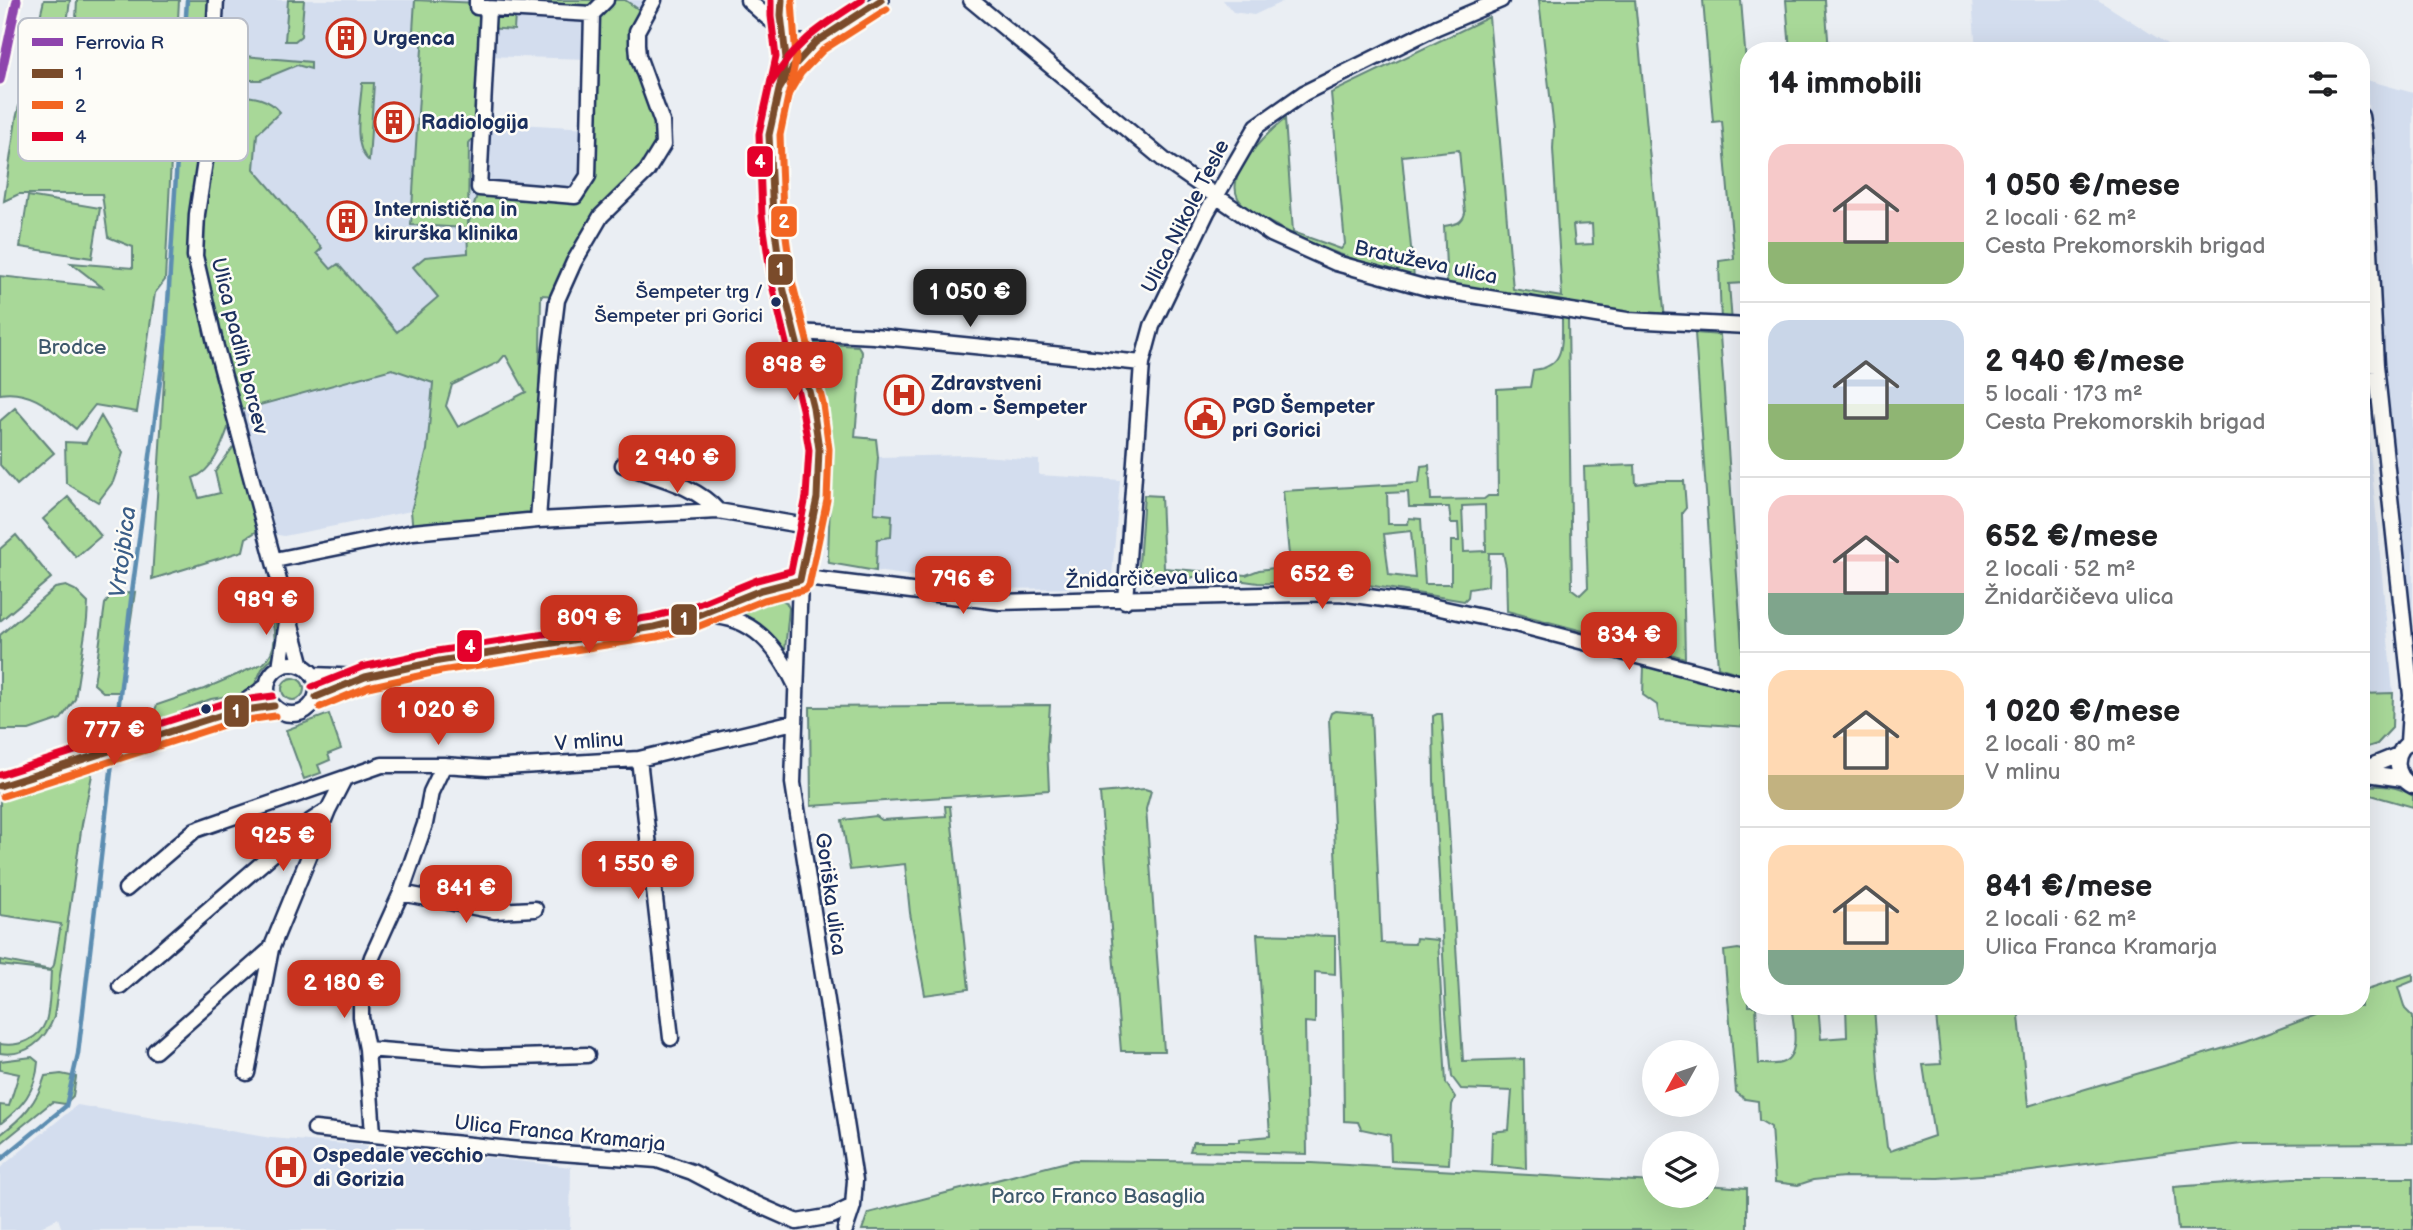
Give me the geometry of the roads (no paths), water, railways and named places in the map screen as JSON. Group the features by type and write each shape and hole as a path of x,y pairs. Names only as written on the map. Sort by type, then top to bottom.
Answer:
{"street":[{"name":"Ulica padlih borcev","path":"215,18 216,0"},
{"path":"593,14 483,4 479,188 575,196 588,176 593,14 606,0"},
{"path":"538,520 549,365 557,300 574,262 601,216 647,171 663,145 662,122 638,56 637,44 637,31 654,0"},
{"path":"748,0 793,40 816,41"},
{"name":"Goriška ulica","path":"782,0 780,11 786,58 771,119 771,174 782,284 814,410 819,451 818,485 812,527 800,579 793,783 855,1180 852,1209 845,1230"},
{"path":"779,90 793,67 816,41 881,0"},
{"name":"Bratuževa ulica","path":"971,0 1164,160 1271,234 1336,263 1427,288 1627,320 1740,326"},
{"name":"Ulica Nikole Tesle","path":"1125,601 1142,363 1152,326 1215,195 1256,126 1304,93 1437,27 1501,0"},
{"name":"Ulica padlih borcev","path":"205,161 197,214 195,256 216,347 288,614 308,671"},
{"path":"2370,250 2376,365 2412,697 2410,741 2398,755 2370,768"},
{"path":"795,332 874,336 1142,363"},
{"path":"2370,364 2376,365"},
{"path":"622,465 688,489 709,500 718,510"},
{"path":"275,560 413,532 538,520 718,510 812,527"},
{"name":"Žnidarčičeva ulica","path":"694,617 761,590 800,579 836,580 934,596 1000,602 1125,601 1340,593 1426,605 1519,625 1740,683"},
{"name":"Ulica padlih borcev","path":"280,667 288,614"},
{"path":"365,677 308,671 287,664 271,675 267,686 268,697 274,706 286,713 301,712 307,709 316,697 365,677 500,650 634,631 694,617 722,616 761,635 772,644 796,685"},
{"path":"308,671 316,682 316,697"},
{"path":"231,712 267,686"},
{"path":"0,786 231,712 274,706"},
{"name":"V mlinu","path":"126,890 195,830 382,765 487,768 639,759 794,722"},
{"path":"2398,755 2397,768 2408,783"},
{"path":"639,759 671,1038"},
{"path":"373,1135 367,1049 361,1017 361,991 372,957 401,894 425,824 431,792 444,765"},
{"path":"2370,774 2408,783"},
{"path":"247,1073 271,949 328,810 344,779"},
{"path":"120,986 310,821 328,810"},
{"path":"401,894 495,911 534,909"},
{"path":"155,1051 271,949"},
{"path":"367,1049 484,1058 587,1055"},
{"name":"Ulica Franca Kramarja","path":"316,1129 520,1150 657,1160 692,1172 797,1222 832,1216 852,1209"}],"waterway":[{"name":"Vrtojbica","path":"186,18 187,0"},
{"name":"Vrtojbica","path":"0,1160 66,1106 78,1054 131,600 166,335 177,161"}],"rail line":[{"name":"R","path":"0,80 17,0"}],"place":[{"name":"Urgenca","path":"346,38"},
{"name":"Radiologija","path":"394,122"},
{"name":"Internistična in kirurška klinika","path":"347,221"},
{"name":"Šempeter trg / Šempeter pri Gorici","path":"776,302"},
{"name":"Zdravstveni dom - Šempeter","path":"904,395"},
{"name":"PGD Šempeter pri Gorici","path":"1205,418"},
{"name":"Ospedale vecchio di Gorizia","path":"286,1167"}],"park label":[{"name":"Brodce","path":"72,347"},
{"name":"Parco Franco Basaglia","path":"1098,1196"}]}
